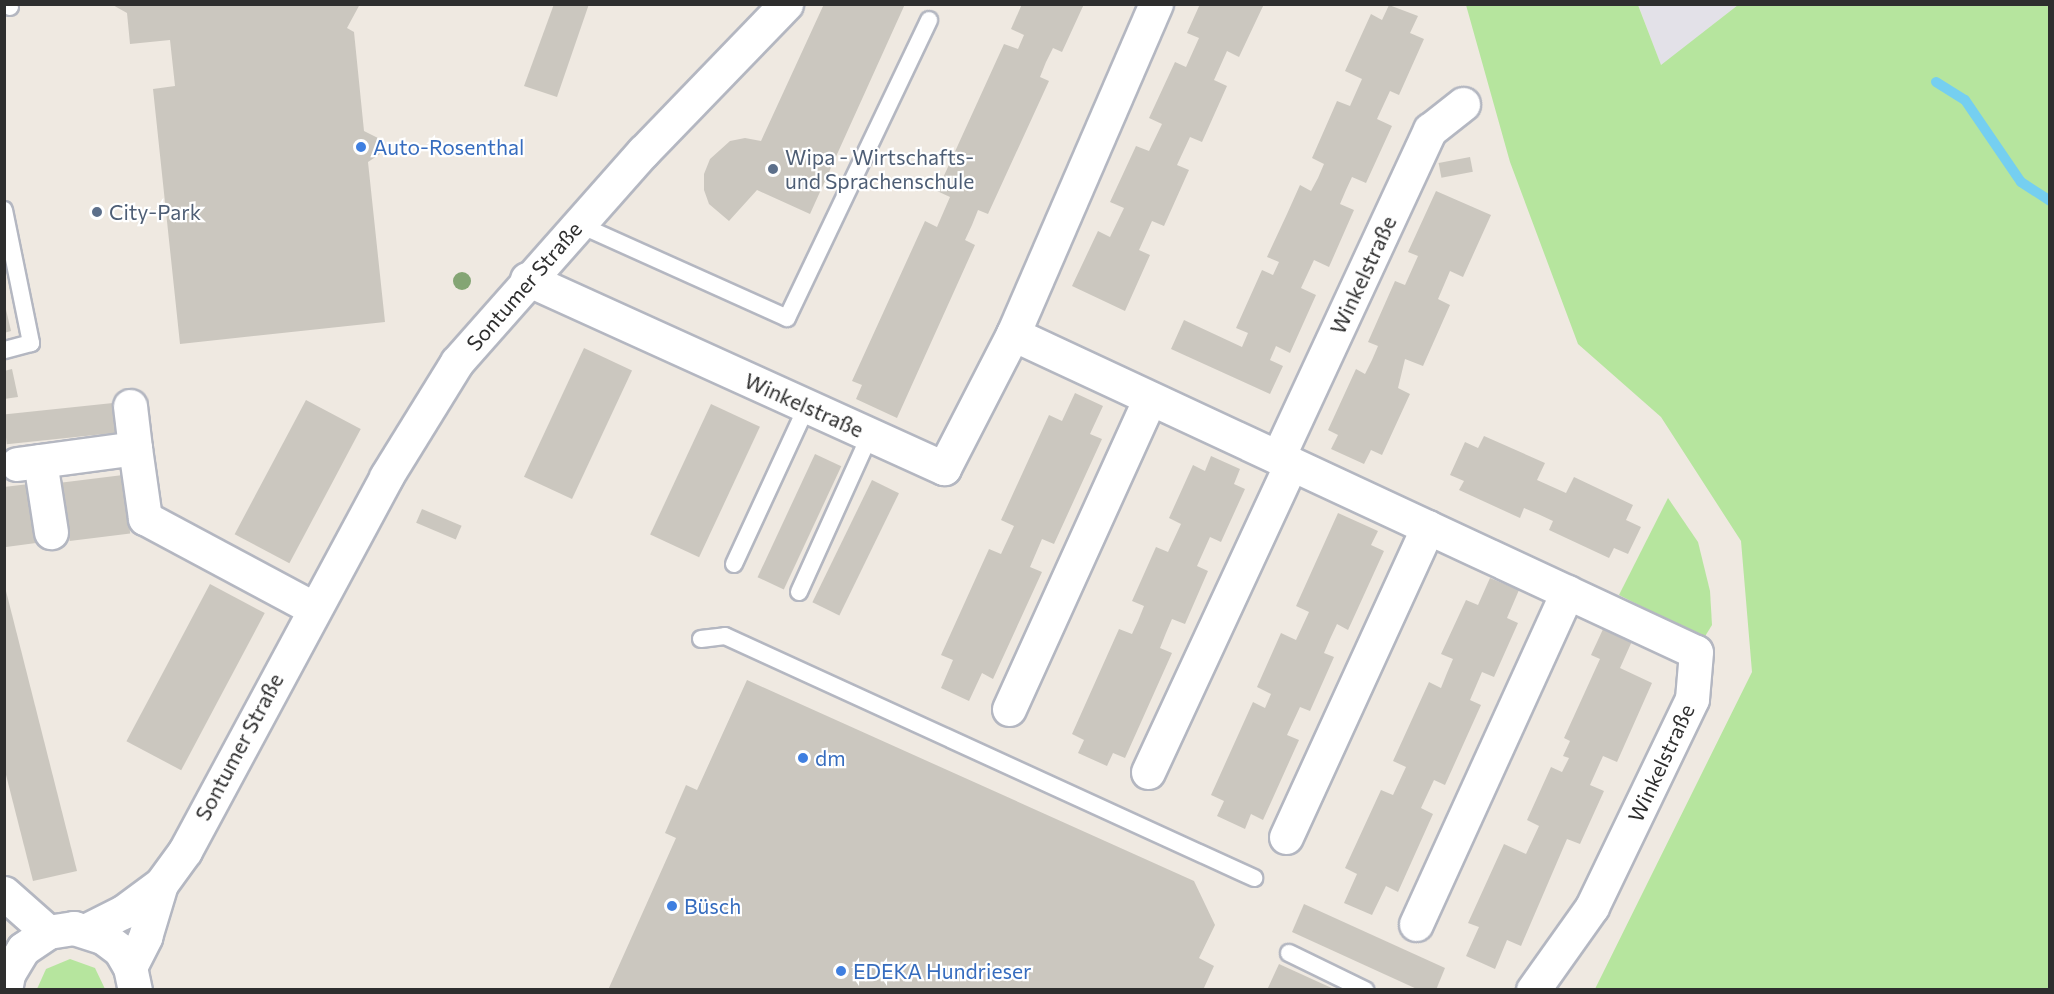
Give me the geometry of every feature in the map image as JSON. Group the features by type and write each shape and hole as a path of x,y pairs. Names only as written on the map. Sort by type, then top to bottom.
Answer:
{"street":[{"name":"Sontumer Straße","path":"87,930 123,912 161,884 185,850 313,608 386,477 458,362 527,279 786,4"},
{"name":"Winkelstraße","path":"527,279 944,468 1013,334 1156,4"},
{"name":"Winkelstraße","path":"1148,772 1430,130 1463,104"},
{"name":"Winkelstraße","path":"1013,334 1696,652 1692,699 1593,907 1533,990"},
{"path":"1009,709 1150,398"},
{"path":"130,406 145,518 313,608"},
{"path":"51,532 29,463 135,448"},
{"path":"1286,837 1428,527"},
{"path":"1416,924 1567,592"},
{"name":"Sontumer Straße","path":"132,978 161,884"},
{"path":"4,893 48,932"},
{"path":"6,976 23,949 48,932 87,930 120,950 132,978"}],"lane":[{"path":"578,224 787,318 929,20"},
{"path":"4,210 10,257 31,343 4,350"},
{"path":"734,564 807,406"},
{"path":"799,592 870,435"},
{"path":"701,639 725,636 1254,878"},
{"path":"1289,953 1365,990"}],"shaded area":[{"path":"1638,4 1738,5 1661,66"}],"green space":[{"path":"1466,5 1638,5 1661,65 1738,5 2049,5 2049,989 1595,989 1752,672 1741,541 1661,417 1578,344 1510,162"},
{"path":"1668,498 1698,542 1710,591 1712,625 1704,638 1619,595"},
{"path":"70,959 95,968 105,989 37,989 46,969"}],"building":[{"path":"111,4 360,4 347,28 354,32 364,131 378,138 380,154 368,162 385,322 180,344 153,89 175,86 170,40 130,44 127,13"},
{"path":"554,4 589,4 557,97 524,86"},
{"path":"824,4 905,4 810,214 757,190 729,221 709,204 704,190 704,174 710,159 730,141 745,138 761,141"},
{"path":"1022,4 1084,4 1062,52 1053,48 1046,62 1040,77 1049,81 988,214 978,210 965,240 975,245 897,418 856,399 862,385 852,381 925,221 937,227 950,197 937,191 1004,44 1018,49 1024,35 1011,29"},
{"path":"1200,4 1264,4 1239,57 1227,51 1214,80 1227,86 1202,142 1190,137 1177,165 1189,170 1164,226 1152,221 1139,250 1150,255 1125,311 1072,286 1098,231 1110,237 1124,208 1110,202 1136,146 1149,151 1162,124 1149,118 1175,62 1186,67 1199,38 1187,33"},
{"path":"1389,5 1418,16 1410,33 1424,39 1399,95 1390,91 1377,119 1392,126 1366,183 1352,177 1340,204 1354,210 1329,267 1314,260 1301,288 1316,295 1290,353 1276,346 1270,360 1283,366 1270,394 1171,349 1184,320 1242,347 1248,333 1236,328 1262,270 1273,275 1279,262 1267,257 1300,185 1311,191 1318,178 1324,164 1312,158 1337,101 1350,106 1362,79 1345,71 1371,14 1382,20"},
{"path":"1470,157 1473,172 1441,178 1439,163"},
{"path":"1436,191 1491,215 1463,277 1450,271 1438,299 1450,305 1423,366 1405,359 1398,388 1410,394 1382,455 1371,450 1364,464 1331,449 1338,435 1328,430 1356,369 1365,374 1372,360 1378,346 1368,342 1395,281 1405,285 1418,256 1408,252"},
{"path":"4,301 11,331 4,333"},
{"path":"584,348 632,370 572,499 524,477"},
{"path":"12,369 18,397 4,399 4,371"},
{"path":"1075,393 1103,406 1090,434 1102,439 1054,544 1042,539 1030,567 1042,572 993,679 982,673 969,701 941,688 953,660 941,655 989,549 1001,554 1014,526 1001,520 1049,415 1062,421"},
{"path":"306,400 361,429 289,563 235,534"},
{"path":"113,403 116,433 7,444 4,414"},
{"path":"711,404 760,427 699,557 650,535"},
{"path":"1484,436 1545,463 1537,480 1566,493 1574,477 1633,505 1626,520 1641,527 1628,554 1614,548 1609,558 1549,530 1553,521 1538,514 1524,508 1520,518 1459,490 1464,481 1450,475 1465,442 1478,448"},
{"path":"815,454 841,466 784,590 758,577"},
{"path":"1211,456 1240,469 1234,484 1245,489 1221,542 1210,537 1197,566 1208,571 1185,624 1172,619 1160,648 1172,653 1125,758 1113,753 1107,766 1078,753 1084,740 1072,734 1119,629 1132,634 1138,621 1144,606 1132,601 1156,547 1168,552 1181,524 1169,518 1193,465 1205,471"},
{"path":"123,475 130,534 70,541 62,482"},
{"path":"872,480 899,493 839,615 812,602"},
{"path":"29,484 36,543 6,547 4,487"},
{"path":"422,509 462,526 456,540 416,523"},
{"path":"1338,513 1378,531 1371,545 1384,551 1348,630 1337,624 1330,639 1324,653 1334,657 1310,711 1300,707 1287,735 1299,740 1263,820 1251,814 1245,829 1217,816 1224,801 1211,795 1253,702 1265,708 1271,694 1257,687 1281,633 1296,640 1309,612 1296,606"},
{"path":"1490,578 1519,590 1507,618 1518,623 1494,677 1482,672 1470,700 1481,705 1445,785 1434,780 1421,808 1433,814 1398,892 1386,886 1372,915 1344,903 1357,874 1345,868 1381,790 1393,795 1406,767 1393,761 1429,682 1441,688 1453,659 1441,654 1466,600 1478,605"},
{"path":"210,584 265,613 181,770 126,741"},
{"path":"5,587 77,871 33,881 4,767"},
{"path":"1604,627 1633,639 1620,668 1652,683 1617,762 1603,756 1590,785 1604,791 1580,844 1567,839 1521,946 1507,940 1495,969 1466,956 1479,927 1468,923 1504,844 1526,854 1539,826 1527,820 1551,767 1562,772 1569,758 1563,756 1570,741 1564,738 1600,659 1591,655"},
{"path":"747,680 1194,881 1215,925 1199,958 1214,966 1203,990 608,990 676,838 665,833 686,785 697,790"},
{"path":"1304,904 1445,968 1436,990 1419,990 1292,932"},
{"path":"1279,964 1336,990 1267,990"}],"waterway":[{"path":"1936,82 1965,100 2021,182 2050,201"}],"place":[{"name":"Auto-Rosenthal","path":"361,147"},
{"name":"Wipa - Wirtschafts- und Sprachenschule","path":"773,169"},
{"name":"City-Park","path":"97,212"},
{"name":"dm","path":"803,758"},
{"name":"Büsch","path":"672,906"},
{"name":"EDEKA Hundrieser","path":"841,971"}]}
